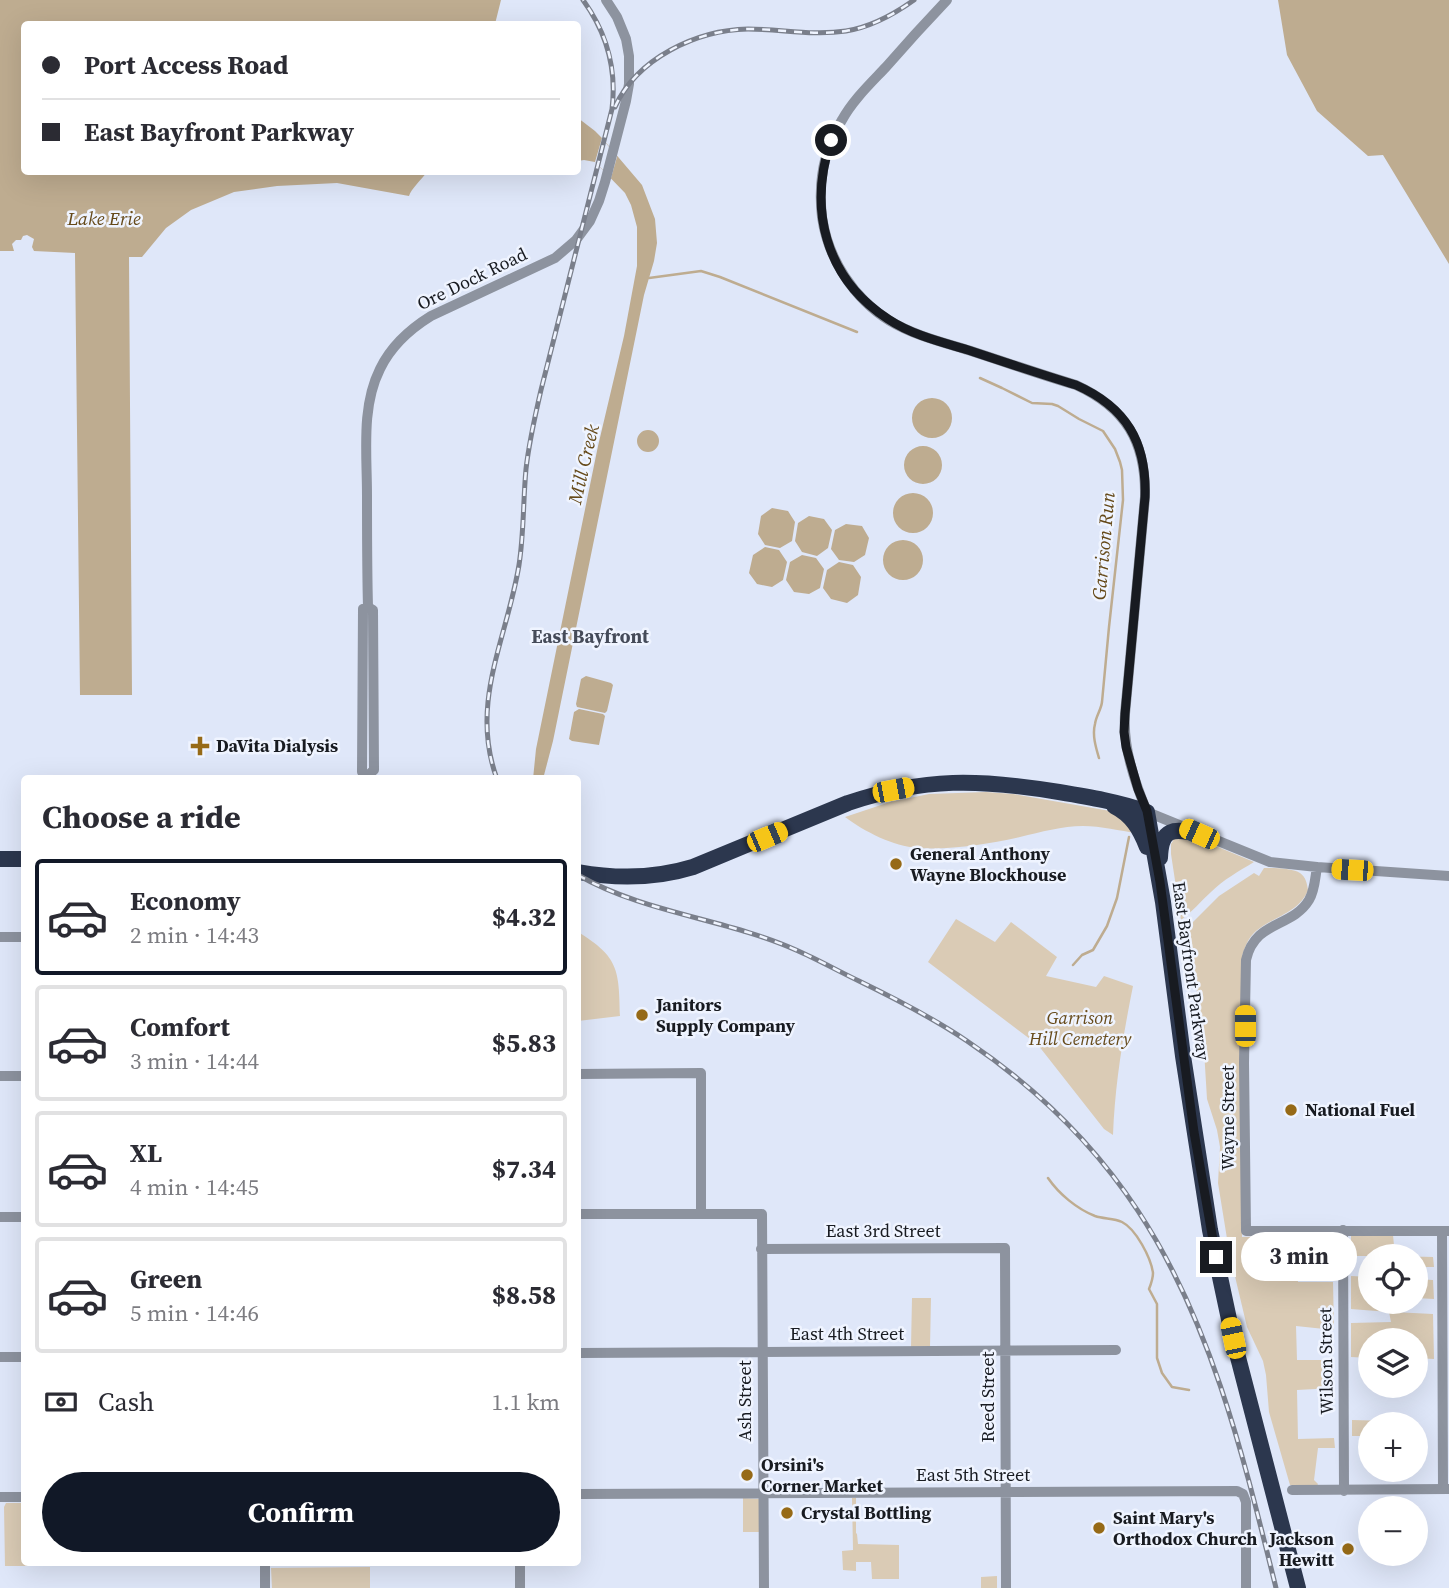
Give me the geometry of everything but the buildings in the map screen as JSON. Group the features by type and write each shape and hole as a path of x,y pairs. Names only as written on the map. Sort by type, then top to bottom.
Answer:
{"highway":[{"path":"581,872 624,878 675,872 848,803 893,790 942,782 1014,785 1099,799 1147,811"},
{"path":"1099,799 1120,809 1134,821 1147,845 1160,882"},
{"name":"East Bayfront Parkway","path":"1147,811 1160,882 1210,1230 1233,1338 1298,1588"},
{"path":"1160,882 1161,845 1166,835 1177,830 1199,834"},
{"path":"0,859 21,859"}],"street":[{"name":"Ore Dock Road","path":"365,775 362,772 363,610 368,607 367,427 370,395 380,368 405,335 423,321 467,298 555,258 580,234 594,213 607,174 628,90 628,49 623,30 606,0"},
{"path":"947,0 862,92 837,128 822,174 824,229 831,251 845,276 866,302 890,320 918,334 1087,390 1113,408 1136,438 1144,468 1145,497 1124,732 1132,770 1147,811 1270,862 1449,876"},
{"name":"Wayne Street","path":"1317,867 1312,893 1306,905 1258,937 1246,960 1246,1231 1343,1230"},
{"path":"0,937 21,937"},
{"path":"581,1074 701,1073 701,1213 581,1214"},
{"path":"0,1076 21,1076"},
{"name":"Ash Street","path":"701,1213 762,1214 764,1588"},
{"path":"0,1217 21,1217"},
{"path":"1292,1490 1446,1489 1445,1231 1343,1230"},
{"name":"Wilson Street","path":"1343,1230 1344,1490"},
{"name":"East 3rd Street","path":"761,1250 1005,1248"},
{"name":"Reed Street","path":"1005,1248 1006,1588"},
{"name":"East 4th Street","path":"581,1353 1116,1350"},
{"path":"0,1357 21,1357"},
{"name":"East 5th Street","path":"581,1494 1237,1491 1246,1502 1247,1588"},
{"path":"0,1497 21,1497"},
{"path":"265,1566 265,1588"},
{"path":"520,1566 520,1588"}],"green space":[{"path":"929,794 1013,794 1116,812 1137,833 1075,826 970,846 918,848 880,837 845,817 890,802"},
{"path":"1194,837 1254,862 1231,876 1181,920 1171,838"},
{"path":"1264,868 1297,871 1305,879 1308,890 1293,909 1253,934 1242,956 1242,1237 1301,1235 1300,1257 1296,1258 1298,1282 1333,1282 1334,1330 1296,1326 1297,1360 1334,1360 1334,1388 1297,1390 1298,1439 1334,1438 1335,1448 1318,1448 1314,1480 1317,1486 1290,1485 1269,1412 1263,1361 1247,1327 1229,1251 1218,1183 1220,1147 1207,1099 1204,1050 1197,1018 1199,1007 1185,930 1219,896 1254,873 1259,876"},
{"name":"Garrison Hill Cemetery","path":"956,919 995,942 1011,922 1057,957 1046,976 1096,987 1104,976 1133,986 1120,1060 1113,1135 1104,1129 1038,1045 928,962"},
{"path":"581,934 602,949 614,966 619,987 620,1016 581,1021"},
{"path":"1351,1235 1393,1235 1394,1244 1358,1244 1358,1256 1351,1256"},
{"path":"1428,1257 1433,1257 1434,1267 1428,1267"},
{"path":"1351,1276 1358,1276 1358,1310 1351,1309"},
{"path":"1428,1280 1433,1280 1434,1299 1428,1299"},
{"path":"912,1298 931,1298 930,1347 911,1347"},
{"path":"1389,1314 1433,1314 1434,1359 1428,1359 1428,1328 1358,1328 1358,1357 1351,1357 1351,1323 1391,1322"},
{"path":"1352,1420 1358,1420 1358,1436 1352,1436"},
{"path":"743,1498 759,1499 759,1532 743,1532"},
{"path":"852,1498 856,1498 858,1544 899,1545 899,1579 872,1579 871,1562 856,1562 856,1571 843,1570 842,1551 853,1550"},
{"path":"6,1503 21,1503 21,1566 5,1566"},
{"path":"370,1567 370,1588 272,1588 271,1568"},
{"path":"997,1576 997,1588 981,1588 981,1577"}],"water":[{"name":"Lake Erie","path":"0,0 501,0 496,21 21,21 21,175 424,175 409,196 337,183 277,186 234,192 191,210 166,228 142,257 129,257 132,695 80,695 75,253 34,251 34,239 27,235 12,244 14,251 0,251"},
{"path":"1278,0 1449,0 1449,264 1383,155 1368,156 1317,111 1287,55"},
{"path":"581,120 602,138 642,185 655,219 657,243 553,741 544,775 533,775 536,749 637,266 637,227 625,193 595,162 581,160"},
{"path":"932,398 946,404 952,418 946,432 932,438 918,432 912,418 918,404"},
{"path":"648,430 656,433 659,441 656,449 648,452 640,449 637,441 640,433"},
{"path":"923,446 937,451 942,465 937,479 923,484 909,479 904,465 909,451"},
{"path":"913,493 927,499 933,513 927,527 913,533 899,527 893,513 899,499"},
{"path":"772,508 788,511 795,522 792,541 780,548 765,545 758,534 761,516"},
{"path":"809,516 824,519 832,530 828,548 817,556 802,552 795,541 798,523"},
{"path":"846,524 862,526 869,538 865,555 854,562 839,560 831,549 835,530"},
{"path":"903,540 917,546 923,560 917,574 903,580 889,574 883,560 889,546"},
{"path":"765,547 779,550 787,562 783,580 772,587 757,584 749,573 753,555"},
{"path":"802,555 816,558 824,569 820,588 809,594 794,592 786,580 790,562"},
{"path":"839,562 853,565 861,577 858,595 847,603 831,599 823,588 827,570"},
{"path":"586,676 613,685 605,713 577,707 581,679"},
{"path":"579,709 605,716 599,745 569,739 574,712"}],"pier":[{"path":"602,138 617,157 611,178 595,162"}],"waterway":[{"name":"Garrison Run","path":"649,278 701,271 857,332"},
{"name":"Garrison Run","path":"980,378 1032,403 1058,406 1103,431 1120,462 1123,500 1102,702 1094,728 1099,758"},
{"name":"Garrison Run","path":"1073,965 1082,955 1093,950 1107,926 1117,898 1129,837"},
{"name":"Garrison Run","path":"1048,1178 1057,1190 1075,1205 1095,1216 1122,1222 1137,1237 1152,1267 1149,1289 1157,1304 1157,1358 1162,1373 1172,1387 1189,1390"}],"railway":[{"path":"496,775 489,751 488,697 519,565 529,449 541,390 612,109 613,79 608,51 598,25 583,0"},
{"path":"615,107 638,74 653,61 689,41 748,29 809,33 846,31 882,20 914,0"},
{"path":"581,877 630,898 770,939 887,995 928,1017 992,1058 1061,1118 1121,1186 1164,1254 1186,1299 1223,1393 1276,1588"}],"place":[{"name":"DaVita Dialysis","path":"200,746"},
{"name":"General Anthony Wayne Blockhouse","path":"896,864"},
{"name":"Janitors Supply Company","path":"642,1015"},
{"name":"National Fuel","path":"1291,1110"},
{"name":"Orsini's Corner Market","path":"747,1475"},
{"name":"Crystal Bottling","path":"787,1513"},
{"name":"Saint Mary's Orthodox Church","path":"1099,1528"},
{"name":"Jackson Hewitt","path":"1348,1549"}],"district":[{"name":"East Bayfront","path":"590,636"}],"route":[{"path":"831,140 821,183 823,224 836,261 860,296 890,320 918,334 1087,390 1119,414 1131,429 1140,449 1145,497 1124,732 1132,770 1147,811 1152,835 1194,1132 1216,1257"}],"water label":[{"name":"Mill Creek","path":"583,464"}]}
